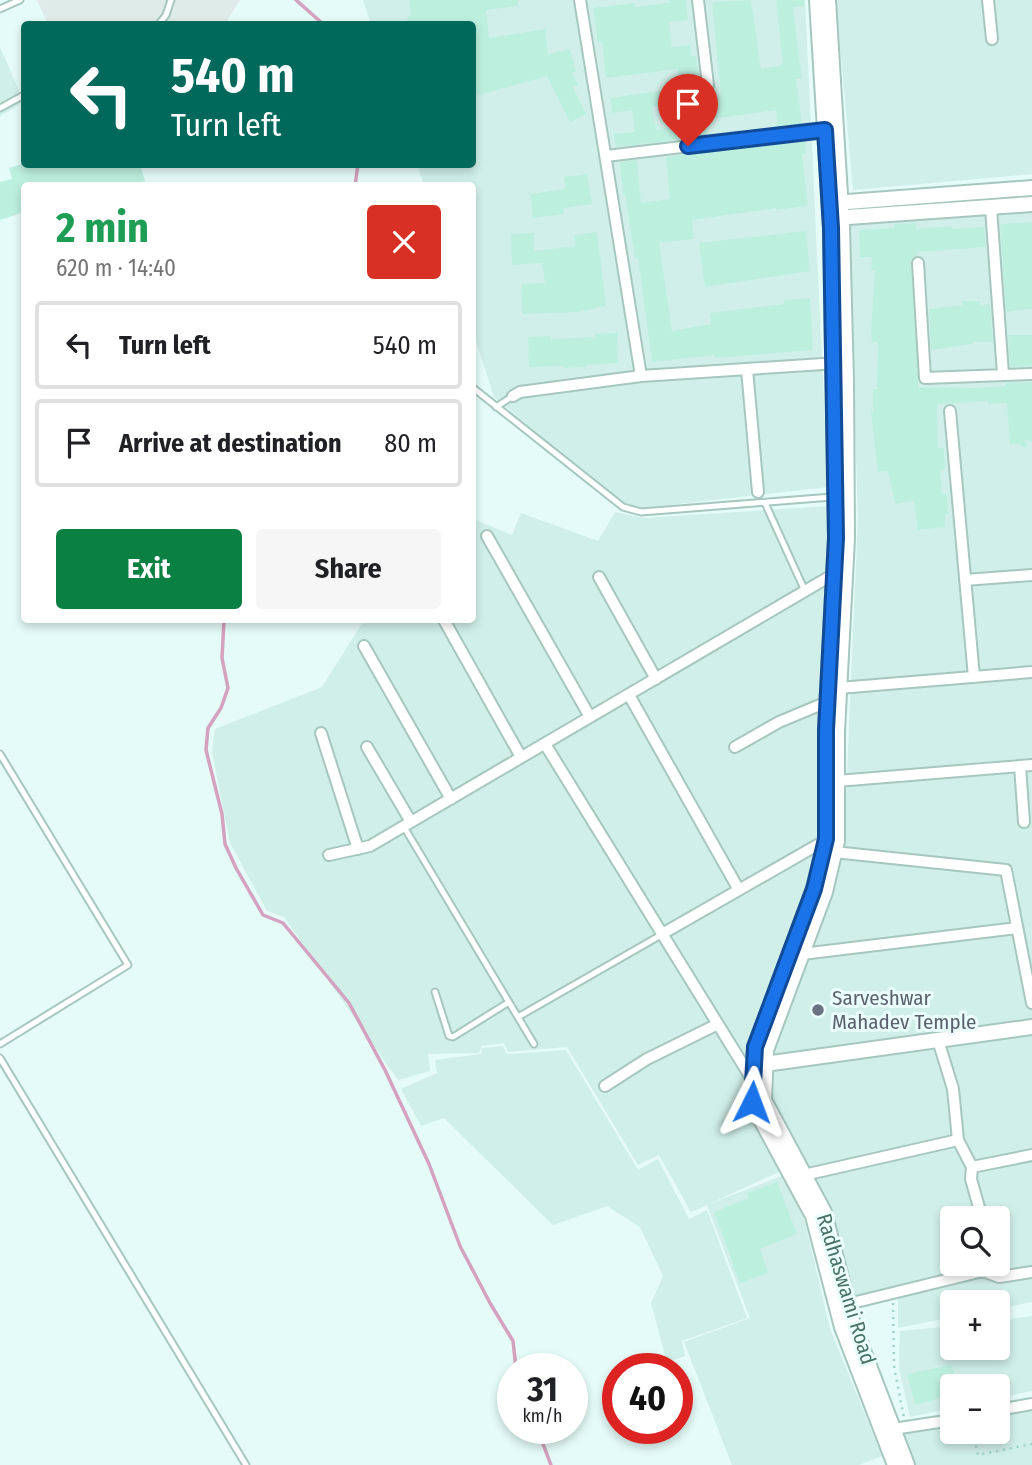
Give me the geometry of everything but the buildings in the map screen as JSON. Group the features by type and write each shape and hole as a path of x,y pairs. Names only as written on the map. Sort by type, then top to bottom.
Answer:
{"street":[{"path":"580,0 641,376"},
{"path":"698,0 708,85"},
{"name":"Radhaswami Road","path":"817,0 825,130 836,210"},
{"name":"Radhaswami Road","path":"828,0 847,538 839,688 837,841 825,892 766,1050 764,1100 824,1212 853,1324 900,1428 907,1465"},
{"path":"988,0 992,38"},
{"path":"606,156 825,130"},
{"path":"836,210 1032,188"},
{"path":"836,210 991,208 1032,204"},
{"path":"991,208 1003,374"},
{"path":"918,263 925,378 1032,374"},
{"path":"513,396 520,392 641,376 839,362"},
{"name":"Radhaswami Road","path":"839,362 834,575 827,702 826,839 814,889 755,1047 752,1102 813,1216 842,1327 895,1465"},
{"path":"747,369 758,492"},
{"path":"950,411 974,677"},
{"path":"487,536 590,717"},
{"path":"329,855 370,846 834,575"},
{"path":"965,580 1032,575"},
{"path":"599,577 656,679"},
{"path":"446,623 521,757"},
{"path":"364,646 451,799"},
{"path":"839,688 1032,672"},
{"path":"629,695 739,890"},
{"path":"735,747 779,722 827,702"},
{"path":"321,733 358,849"},
{"path":"545,744 753,1082"},
{"path":"367,747 407,824"},
{"path":"837,781 1032,765"},
{"path":"1020,766 1024,822"},
{"path":"662,934 826,839"},
{"path":"834,852 1006,870 1032,1003"},
{"path":"802,954 1017,928"},
{"path":"606,1086 647,1059 718,1024"},
{"path":"765,1065 1032,1027"},
{"path":"938,1040 953,1089 958,1140 972,1167 971,1179 979,1206"},
{"path":"804,1175 958,1140"},
{"path":"972,1167 1032,1155"},
{"path":"1010,1275 1032,1272"},
{"path":"848,1304 952,1276"},
{"path":"1010,1408 1032,1404"},
{"path":"900,1428 940,1422"}],"lane":[{"path":"0,9 20,0"},
{"path":"161,21 171,0"},
{"path":"0,108 21,97"},
{"path":"476,390 623,507 641,512 836,497"},
{"path":"496,407 513,396"},
{"path":"765,503 805,592"},
{"path":"0,754 128,965 0,1044"},
{"path":"407,824 534,1044"},
{"path":"518,1017 662,934"},
{"path":"435,992 449,1036 453,1037 509,1002"},
{"path":"0,1058 246,1465"}],"path":[{"path":"893,1293 894,1366 900,1428"},
{"path":"976,1444 978,1455 1032,1444"}],"shaded area":[{"path":"37,0 240,0 227,21 47,21"},
{"path":"363,0 805,0 828,487 643,508 623,504 494,397 476,341 476,182 423,182 418,168 476,168 476,21 370,21"},
{"path":"836,0 1032,0 1032,174 853,190"},
{"path":"0,47 21,95 21,104 0,116"},
{"path":"1032,208 1032,1021 770,1058 832,892 844,842 858,517 848,225"},
{"path":"828,506 816,856 747,1050 742,1101 781,1171 709,1204 784,1175 805,1222 830,1329 882,1456 859,1465 732,1465 693,1365 693,1353 688,1353 684,1342 750,1318 707,1205 691,1212 659,1155 638,1165 567,1047 508,1052 504,1043 482,1046 479,1053 428,1054 430,1071 398,1080 284,917 267,911 230,843 212,752 215,729 322,687 362,623 476,623 476,520 512,535 521,513 598,541 615,512 644,518"},
{"path":"1032,1033 1032,1302 1010,1307 1010,1290 940,1290 940,1319 898,1328 898,1296 851,1308 829,1205 769,1096 770,1069"},
{"path":"503,1046 507,1054 566,1050 638,1170 658,1159 689,1219 707,1210 747,1318 682,1341 684,1353 665,1353 651,1303 663,1276 640,1227 607,1206 553,1225 444,1118 421,1126 401,1089 437,1073 435,1060 481,1054 482,1048"},
{"path":"1032,1316 1032,1391 1010,1396 1010,1374 940,1374 940,1411 910,1417 899,1369 900,1331 940,1327 940,1360 1010,1360 1010,1319"},
{"path":"1032,1402 1032,1465 913,1465 899,1434 940,1424 940,1444 1010,1444 1010,1407"}],"waterway":[{"path":"296,0 320,21"},
{"path":"356,182 357,168"},
{"path":"224,623 222,658 228,688 221,708 208,728 206,750 222,814 225,844 263,915 283,923 349,1003 385,1070 429,1164 460,1246 513,1341 514,1353"},
{"path":"543,1444 551,1465"}],"place":[{"name":"Sarveshwar Mahadev Temple","path":"818,1010"}],"route":[{"path":"688,146 825,130 831,228 836,538 826,730 826,839 814,889 755,1047 752,1102"}]}
